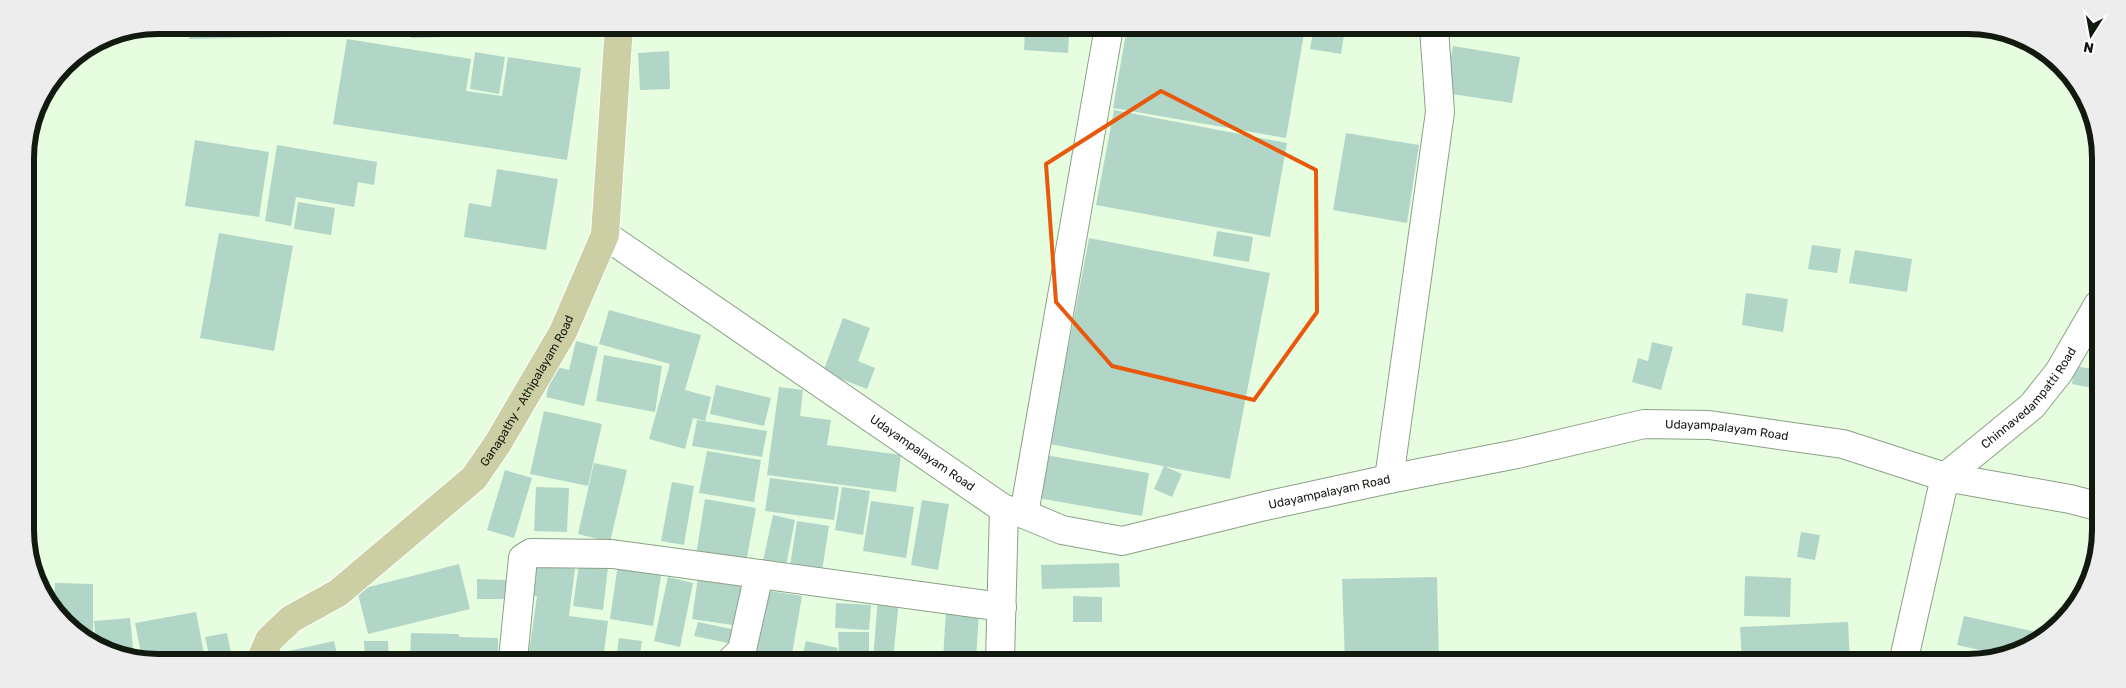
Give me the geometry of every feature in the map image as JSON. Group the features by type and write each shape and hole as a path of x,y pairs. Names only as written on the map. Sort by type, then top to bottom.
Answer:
{"main road":[{"name":"Ganapathy - Athipalayam Road","path":"263,654 269,640 291,620 338,593 474,478 498,443 563,332 605,235 619,34"}],"street":[{"path":"1000,654 1002,607 1014,512 1108,34"},
{"path":"1389,479 1440,112 1434,34"},
{"name":"Udayampalayam Road","path":"605,235 1014,512 1062,530 1122,541 1389,479 1517,454 1644,424 1709,425 1844,444 1945,477 2070,499 2092,505"},
{"name":"Chinnavedampatti Road","path":"1945,477 2032,406 2059,372 2092,315"},
{"path":"1906,654 1945,477"},
{"path":"513,654 523,558 531,553 612,554 1002,607"},
{"path":"738,654 742,650 759,574"}],"highlighted area":[{"path":"1161,91 1316,170 1317,312 1254,400 1112,366 1056,302 1046,164"}],"building":[{"path":"189,34 335,34 335,36 189,39"},
{"path":"390,34 411,34 390,36"},
{"path":"411,34 503,35 411,38"},
{"path":"1025,34 1069,35 1068,53 1024,50"},
{"path":"1126,34 1304,34 1286,138 1113,108"},
{"path":"1313,34 1344,34 1341,54 1310,49"},
{"path":"347,39 471,59 466,91 502,96 508,57 581,68 567,160 333,124"},
{"path":"1453,46 1520,57 1512,103 1445,93"},
{"path":"669,51 670,89 640,90 638,53"},
{"path":"475,52 505,57 499,94 470,89"},
{"path":"1114,110 1287,143 1270,237 1096,205"},
{"path":"1346,133 1419,145 1407,223 1333,210"},
{"path":"195,140 269,152 259,217 185,206"},
{"path":"277,145 377,162 374,185 358,182 354,207 296,197 291,226 265,221"},
{"path":"497,169 558,179 546,250 464,237 469,203 491,207"},
{"path":"298,202 335,208 331,235 294,229"},
{"path":"1217,231 1253,237 1249,262 1213,256"},
{"path":"219,233 293,246 274,351 200,338"},
{"path":"1089,238 1270,273 1230,479 1050,444"},
{"path":"1812,245 1841,249 1837,273 1808,269"},
{"path":"1855,250 1912,259 1907,292 1849,283"},
{"path":"1746,293 1788,299 1783,332 1742,325"},
{"path":"609,310 701,335 685,390 711,397 705,421 693,418 685,449 649,439 670,364 599,344"},
{"path":"843,318 870,328 858,361 875,368 867,389 823,372"},
{"path":"576,341 598,347 584,406 546,397 553,366 569,370"},
{"path":"1652,342 1673,347 1661,390 1632,382 1638,358 1648,361"},
{"path":"604,355 662,366 655,412 596,401"},
{"path":"2075,366 2092,369 2092,388 2072,384"},
{"path":"716,385 771,398 764,426 710,414"},
{"path":"779,387 803,390 800,416 831,420 827,445 901,455 896,492 767,475"},
{"path":"544,411 602,424 588,486 530,474"},
{"path":"697,420 767,431 762,457 692,446"},
{"path":"707,451 761,460 754,502 699,493"},
{"path":"1045,455 1149,473 1142,516 1037,498"},
{"path":"594,463 627,470 610,542 578,534"},
{"path":"1164,466 1182,474 1172,497 1154,489"},
{"path":"505,470 532,478 514,538 487,530"},
{"path":"770,478 839,487 834,520 765,511"},
{"path":"672,482 694,486 684,545 661,541"},
{"path":"536,487 569,488 567,532 534,531"},
{"path":"842,487 870,491 863,535 835,530"},
{"path":"705,499 756,508 746,563 696,555"},
{"path":"922,500 949,504 938,570 911,565"},
{"path":"871,501 914,507 906,558 863,551"},
{"path":"773,515 795,520 786,566 763,561"},
{"path":"797,521 829,526 822,571 790,566"},
{"path":"1801,532 1820,535 1815,560 1797,557"},
{"path":"530,562 575,569 569,616 608,621 604,654 529,654 537,596 525,595"},
{"path":"1119,563 1120,587 1042,589 1041,565"},
{"path":"459,564 470,609 368,634 357,590"},
{"path":"579,564 608,568 603,610 573,606"},
{"path":"618,564 662,570 653,626 610,619"},
{"path":"1745,576 1791,578 1790,617 1744,616"},
{"path":"668,577 693,583 680,647 654,641"},
{"path":"698,577 745,585 739,626 692,619"},
{"path":"1437,577 1439,654 1345,654 1342,579"},
{"path":"477,579 506,580 506,599 477,599"},
{"path":"55,583 93,584 93,636 70,618 54,599"},
{"path":"764,590 802,596 792,654 753,654"},
{"path":"1073,596 1102,597 1102,622 1073,622"},
{"path":"878,598 899,600 894,654 873,654"},
{"path":"836,603 871,605 869,630 835,628"},
{"path":"946,610 979,612 976,654 943,654"},
{"path":"196,612 204,654 141,653 135,623"},
{"path":"1964,616 2038,632 2016,645 1992,652 1957,645"},
{"path":"130,618 133,651 110,645 96,638 94,621"},
{"path":"698,622 736,630 733,644 694,636"},
{"path":"1848,622 1850,654 1742,654 1740,627"},
{"path":"838,632 869,632 869,653 839,653"},
{"path":"227,633 231,654 209,654 205,637"},
{"path":"411,633 459,634 459,637 498,638 498,654 410,654"},
{"path":"619,638 642,641 640,654 617,654"},
{"path":"334,641 337,654 284,654 284,652"},
{"path":"364,641 388,641 389,654 365,654"},
{"path":"806,641 838,648 836,654 803,654"},
{"path":"661,651 676,654 660,654"}]}
